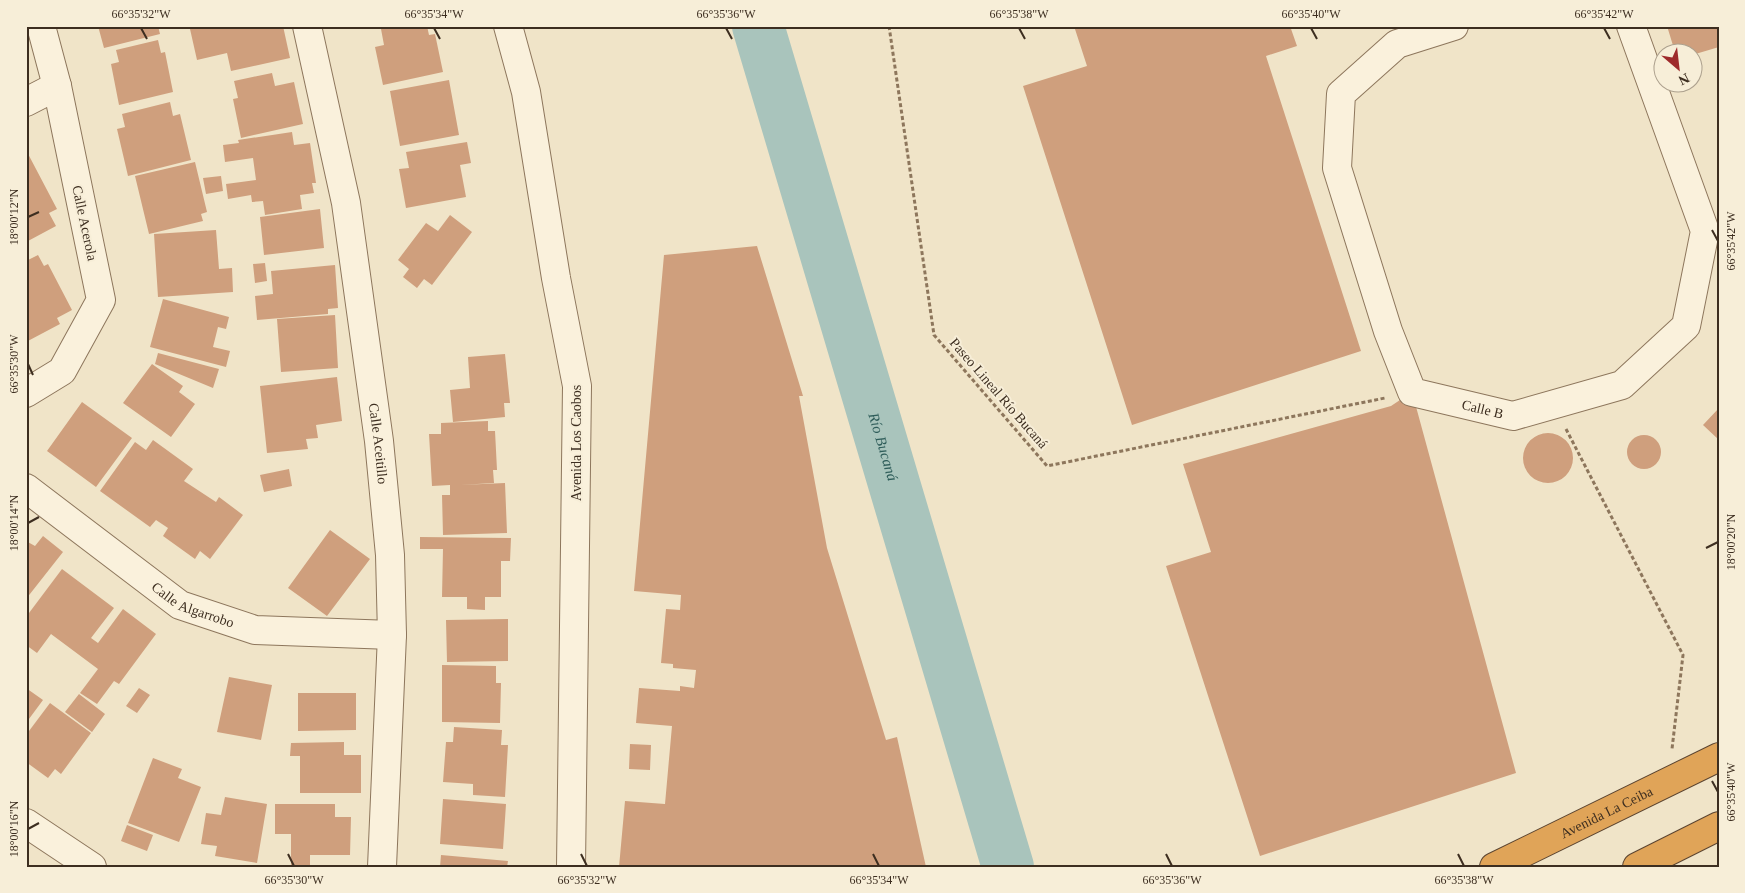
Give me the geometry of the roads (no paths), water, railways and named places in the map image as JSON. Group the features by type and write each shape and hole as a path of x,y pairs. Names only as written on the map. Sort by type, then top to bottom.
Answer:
{"highway":[{"name":"Avenida La Ceiba","path":"1494,867 1719,757"},
{"path":"1637,867 1719,826"}],"street":[{"name":"Calle Acerola","path":"26,393 62,371 101,300 57,86 41,26"},
{"name":"Calle Aceitillo","path":"307,26 346,203 379,441 390,555 392,635 382,867"},
{"name":"Avenida Los Caobos","path":"508,26 526,92 556,278 577,386 571,867"},
{"name":"Calle B","path":"1454,26 1397,44 1341,94 1337,168 1388,331 1412,392 1513,416 1622,385 1686,326 1705,231 1630,26"},
{"path":"26,102 57,86"},
{"name":"Calle Algarrobo","path":"26,488 180,604 255,630 392,635"},
{"path":"26,823 92,867"}],"waterway":[{"name":"Río Bucaná","path":"758,26 1008,867"}]}
